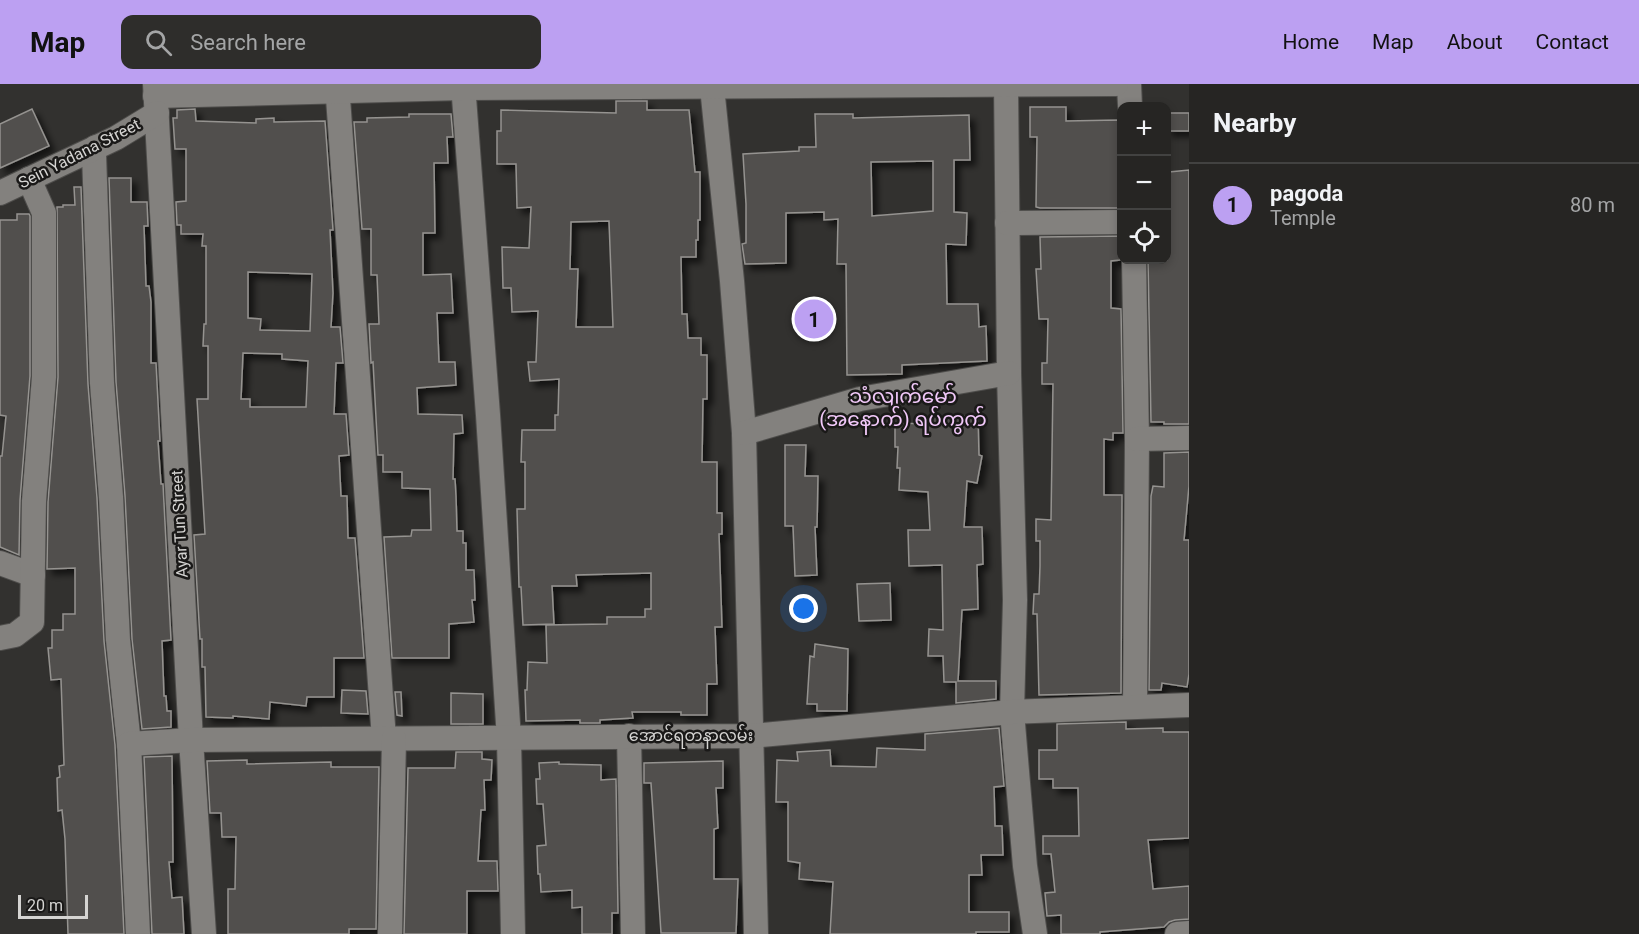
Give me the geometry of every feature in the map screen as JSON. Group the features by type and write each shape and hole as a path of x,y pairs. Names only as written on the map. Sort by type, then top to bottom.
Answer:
{"street":[{"path":"156,98 337,87 1116,84"},
{"path":"1130,84 1130,102"},
{"path":"1006,85 1009,373 1015,600 1012,712 1025,867 1035,934"},
{"path":"463,86 509,739 513,934"},
{"path":"705,86 732,281 744,433 756,934"},
{"path":"337,87 389,739 390,934"},
{"name":"Sein Yadana Street","path":"0,193 96,147 156,98"},
{"name":"Ayar Tun Street","path":"156,98 191,740 204,934"},
{"path":"96,147 94,154 102,383 111,497 118,640 129,744 138,934"},
{"path":"0,638 15,636 32,621 34,501 44,376 44,213 29,179"},
{"path":"1007,223 1117,222"},
{"path":"1134,264 1137,439 1135,706"},
{"path":"744,433 860,399 1009,373"},
{"path":"1137,439 1189,438"},
{"path":"0,563 33,575"},
{"name":"အောင်ရတနာလမ်း","path":"129,744 191,740 751,736 1012,712 1189,705"},
{"path":"629,736 633,934"},
{"path":"1177,934 1189,933"}],"building":[{"path":"616,101 647,101 647,110 689,110 695,172 700,172 700,220 698,220 696,257 681,257 682,314 687,314 688,338 701,338 701,355 707,355 707,399 703,399 702,462 717,462 717,513 722,513 722,534 719,534 722,627 715,627 717,684 707,684 707,715 681,715 681,712 632,712 633,718 600,720 600,723 580,723 580,720 526,721 525,690 527,690 528,662 547,663 546,625 607,624 607,617 645,617 645,609 651,609 651,573 576,575 577,586 552,586 554,624 523,625 521,587 519,587 517,509 525,509 525,462 521,462 522,430 555,430 555,415 558,415 559,379 530,381 528,362 536,362 538,311 512,312 511,288 503,288 502,247 529,248 531,207 517,208 516,164 497,164 497,131 501,131 501,110 616,113","holes":["609,221 613,327 576,327 578,269 570,269 571,222"]},
{"path":"1030,107 1066,107 1066,121 1117,120 1117,208 1036,207 1037,137 1030,137"},
{"path":"32,109 49,146 0,168 0,124"},
{"path":"195,109 196,121 256,123 256,119 274,118 274,122 325,121 333,230 330,230 333,293 331,327 340,327 343,363 336,363 334,414 346,414 349,455 339,456 341,496 347,496 348,538 355,538 364,658 334,658 334,697 307,697 306,706 270,702 269,719 233,716 233,718 206,717 205,667 202,667 194,535 205,534 197,399 208,399 208,346 203,346 204,324 206,324 206,246 202,246 203,234 181,234 181,225 177,225 176,202 186,201 186,149 175,149 173,118 177,118 177,110","holes":["248,272 312,274 310,331 260,330 261,319 248,318","243,353 282,354 282,359 308,361 306,407 250,407 250,399 241,399"]},
{"path":"1171,113 1189,113 1189,131 1171,131"},
{"path":"409,114 451,114 453,137 447,137 448,163 434,163 435,233 423,233 423,275 451,274 453,313 437,313 439,362 455,362 456,385 417,388 418,414 462,415 463,433 454,434 453,479 455,479 457,531 463,531 463,543 466,543 466,570 474,570 475,600 472,600 474,622 449,624 449,658 392,658 384,537 411,536 412,530 431,530 430,489 402,488 402,472 383,472 383,455 378,455 369,324 379,324 377,275 371,275 371,229 362,229 354,122 367,122 367,118 409,117"},
{"path":"815,114 853,114 853,118 969,115 970,160 954,160 954,212 967,213 966,245 946,244 947,304 978,304 979,327 986,326 987,361 902,365 902,374 847,375 846,264 837,264 838,219 824,220 824,212 786,213 786,263 745,264 742,244 746,243 743,154 799,151 799,147 816,147","holes":["933,161 933,211 872,216 871,162"]},
{"path":"1189,170 1189,424 1151,422 1148,264 1171,264 1171,172"},
{"path":"109,178 131,178 131,202 147,202 148,226 144,226 146,286 149,286 151,302 151,363 156,363 160,441 158,441 161,484 163,484 171,640 162,641 164,696 166,696 167,711 171,711 171,727 142,729 132,639 125,496 116,382"},
{"path":"74,187 81,187 88,384 97,498 104,641 115,745 124,934 68,934 65,839 62,810 58,811 57,778 60,777 59,766 64,765 61,679 51,680 48,648 52,648 52,630 63,630 63,614 75,614 75,568 47,569 48,502 58,377 57,207 75,205"},
{"path":"17,214 29,214 30,216 30,376 20,500 19,555 0,547 0,456 2,456 6,416 0,415 0,220 17,220"},
{"path":"1117,236 1117,260 1111,261 1111,308 1121,309 1123,433 1113,433 1113,440 1104,439 1104,495 1122,495 1121,693 1039,695 1037,614 1033,614 1034,594 1039,594 1040,566 1040,541 1036,541 1036,519 1051,520 1053,384 1042,384 1042,363 1047,363 1048,319 1039,319 1036,269 1041,269 1040,237"},
{"path":"978,416 979,455 982,456 977,483 967,481 964,527 982,527 983,564 977,565 978,609 962,610 958,681 996,681 996,699 956,703 956,682 944,682 943,656 928,656 929,629 943,630 942,565 909,566 908,530 930,530 928,492 899,490 900,468 897,468 898,447 895,447 895,423 930,424 930,417"},
{"path":"785,445 806,445 805,476 818,476 817,527 815,527 817,575 795,576 793,526 785,526"},
{"path":"1189,452 1189,486 1184,540 1189,540 1189,674 1187,687 1162,683 1161,690 1149,690 1151,496 1153,486 1164,487 1164,453"},
{"path":"890,583 891,620 859,621 857,584"},
{"path":"815,644 848,649 847,711 817,711 817,704 807,704 810,656 814,657"},
{"path":"342,690 366,691 368,714 341,713"},
{"path":"395,692 401,692 402,716 397,715"},
{"path":"451,693 483,694 483,724 451,724"},
{"path":"1126,722 1126,729 1163,728 1163,732 1189,732 1189,838 1148,840 1153,889 1189,886 1189,919 1175,920 1164,927 1100,932 1100,934 1061,934 1061,915 1047,916 1045,893 1055,892 1051,854 1043,854 1043,836 1079,836 1078,788 1053,788 1053,779 1039,779 1039,750 1057,750 1057,724"},
{"path":"999,728 1004,786 994,787 995,826 1002,826 1003,855 981,855 982,875 969,875 969,912 1009,912 1009,932 830,934 833,882 799,879 800,863 788,861 788,802 776,802 777,760 798,761 797,752 830,750 831,766 876,767 877,748 925,750 925,734"},
{"path":"456,752 482,752 482,759 492,760 491,780 484,780 485,810 481,810 478,861 497,861 498,891 467,891 467,934 404,934 408,768 455,768"},
{"path":"172,756 173,862 169,862 172,898 182,897 184,934 152,934 144,757"},
{"path":"247,760 247,764 331,762 331,767 379,767 376,929 349,929 349,934 228,934 228,889 235,889 236,837 222,837 221,813 210,813 207,761"},
{"path":"723,761 723,788 716,788 718,828 714,829 714,879 738,879 736,933 661,933 651,783 644,783 644,763"},
{"path":"559,762 559,764 601,765 601,780 616,779 618,913 612,913 612,934 582,934 582,907 572,908 572,890 541,892 537,846 546,845 543,804 537,804 536,779 540,779 539,763"}],"place":[{"name":"pagoda","path":"814,319"}],"district":[{"name":"သံလျက်မော် (အနောက်) ရပ်ကွက်","path":"903,408"}]}
